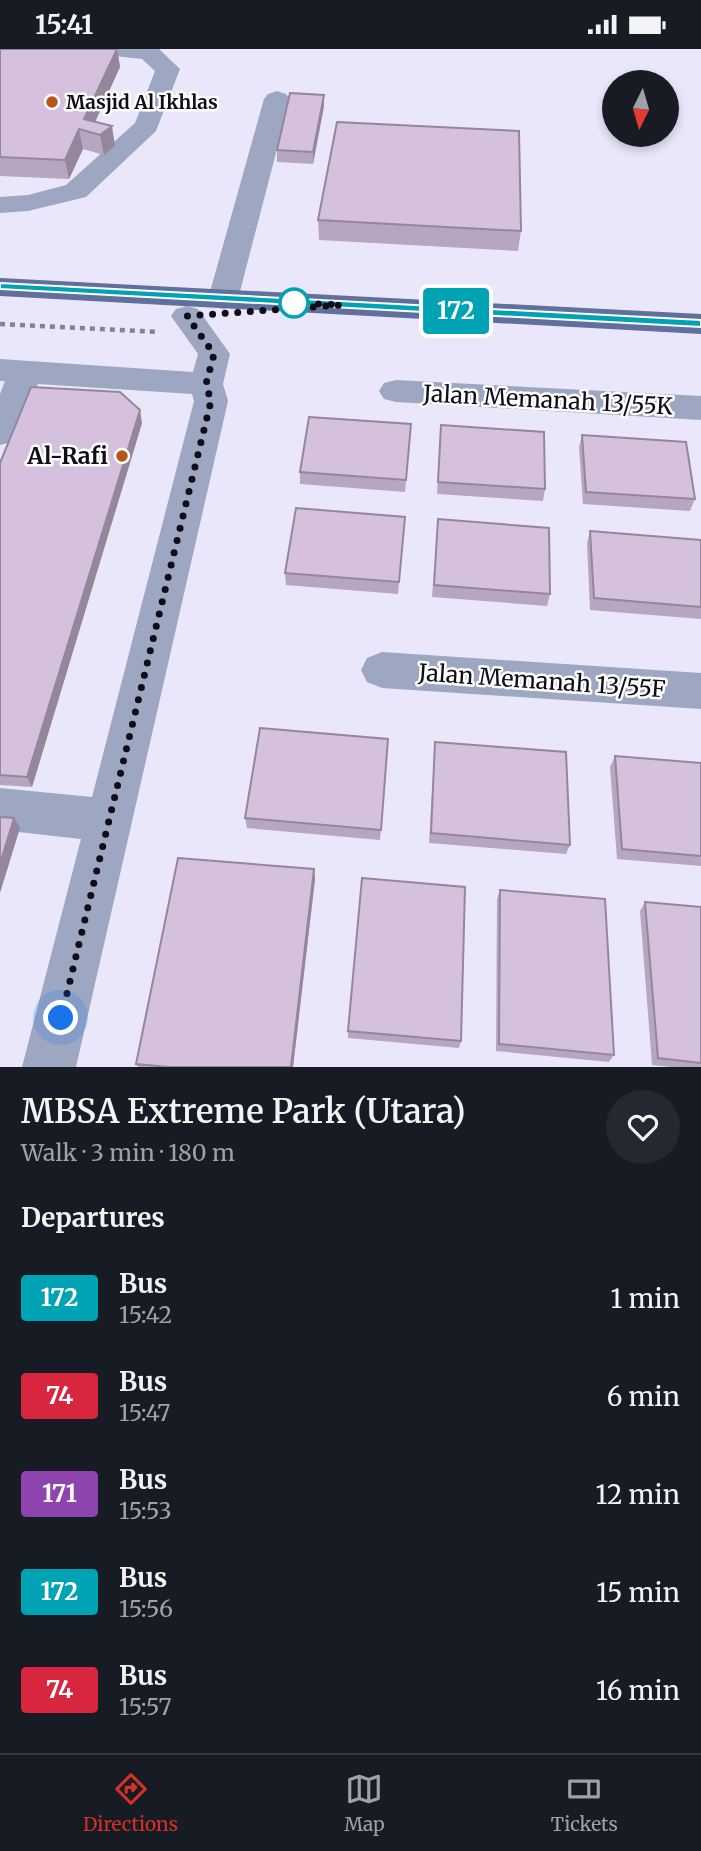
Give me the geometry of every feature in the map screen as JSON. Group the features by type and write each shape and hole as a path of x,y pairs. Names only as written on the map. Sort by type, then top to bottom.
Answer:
{"main road":[{"path":"1,290 206,336 341,305 701,324"}],"street":[{"path":"0,205 27,203 76,191 147,126 168,69 148,53 104,49"},
{"path":"49,1067 211,401 206,336 277,99"},
{"path":"0,433 13,371 206,336"},
{"name":"Jalan Memanah 13/55K","path":"396,391 701,408"},
{"name":"Jalan Memanah 13/55F","path":"382,670 701,691"},
{"path":"0,809 109,820"}],"path":[{"path":"0,324 206,336"}],"building":[{"name":"Masjid Al Ikhlas","path":"0,49 117,49 84,119 112,126 100,135 79,129 65,160 0,157"},
{"path":"290,93 324,95 313,152 277,150"},
{"path":"337,122 519,131 521,231 318,220"},
{"path":"31,387 120,392 140,410 27,777 0,775 0,463"},
{"path":"309,417 411,424 406,480 300,472"},
{"path":"441,425 544,432 545,489 438,482"},
{"path":"582,435 686,442 695,499 586,492"},
{"path":"296,508 405,517 399,582 285,573"},
{"path":"438,519 549,528 550,594 434,585"},
{"path":"590,531 701,540 701,607 594,598"},
{"path":"260,728 388,739 381,830 245,818"},
{"path":"435,742 566,752 570,845 431,833"},
{"path":"615,756 701,763 701,856 622,849"},
{"path":"0,817 14,818 0,864"},
{"path":"178,858 314,869 291,1067 169,1067 136,1064"},
{"path":"362,878 465,887 461,1041 348,1031"},
{"path":"500,890 605,899 614,1055 499,1044"},
{"path":"645,902 701,907 701,1063 658,1058"}],"bus line":[{"name":"172","path":"0,287 701,324"}],"place":[{"name":"Masjid Al Ikhlas","path":"52,102"},
{"name":"Al-Rafi","path":"122,456"}],"route":[{"path":"61,1018 211,401 206,384 214,354 187,316 341,305 294,303"}]}
